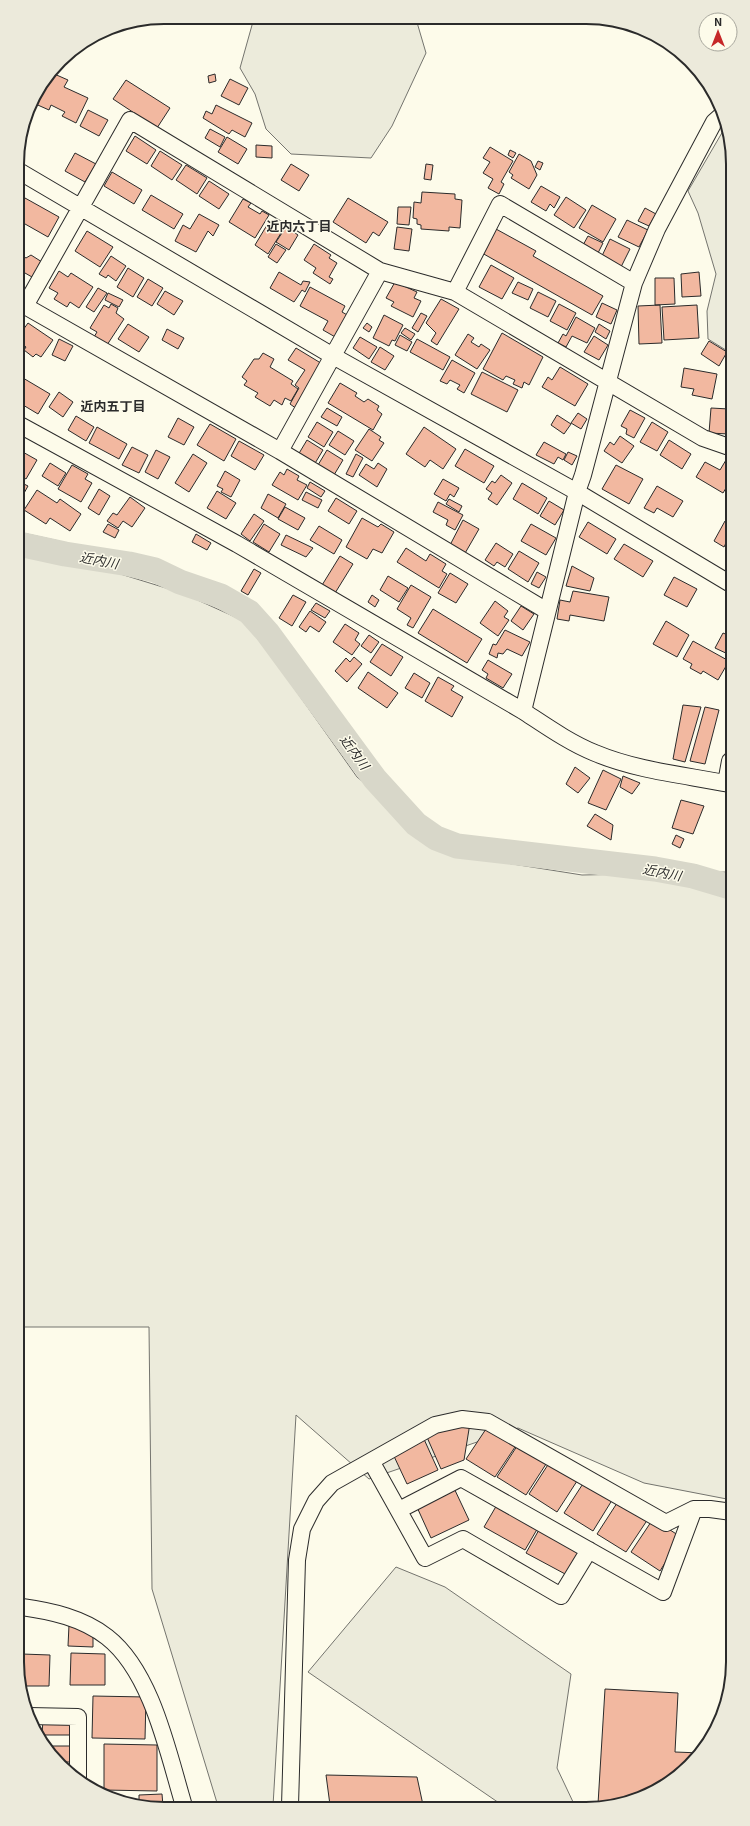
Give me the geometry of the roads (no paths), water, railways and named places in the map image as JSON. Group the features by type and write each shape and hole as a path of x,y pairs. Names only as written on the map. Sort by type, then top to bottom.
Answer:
{"street":[{"path":"523,711 577,492 583,475 634,283 656,228 718,118"},
{"path":"24,307 130,120 380,271 455,292 704,438 726,446"},
{"path":"24,174 333,356 577,492 726,581"},
{"path":"455,292 500,204 634,283"},
{"path":"280,451 380,271"},
{"path":"24,314 280,451 547,610"},
{"path":"24,427 237,544 523,711 552,730 595,753 630,765 726,784"},
{"path":"290,1802 297,1560 302,1529 316,1501 332,1483 435,1425 462,1419 488,1422 666,1523 694,1509 726,1511"},
{"path":"371,1461 425,1558 463,1539 561,1596 589,1550"},
{"path":"399,1510 461,1478 663,1592 694,1509"},
{"path":"24,1607 52,1612 81,1622 107,1636 128,1658 144,1684 155,1713 183,1802"},
{"path":"35,1716 78,1717 78,1772"}],"waterway":[{"name":"近内川","path":"24,545 155,570 180,582 221,596 249,612 267,632 375,779 416,824 436,838 457,846 655,869 693,876 726,886"}],"district":[{"name":"近内六丁目","path":"299,226"},
{"name":"近内五丁目","path":"113,406"}]}
